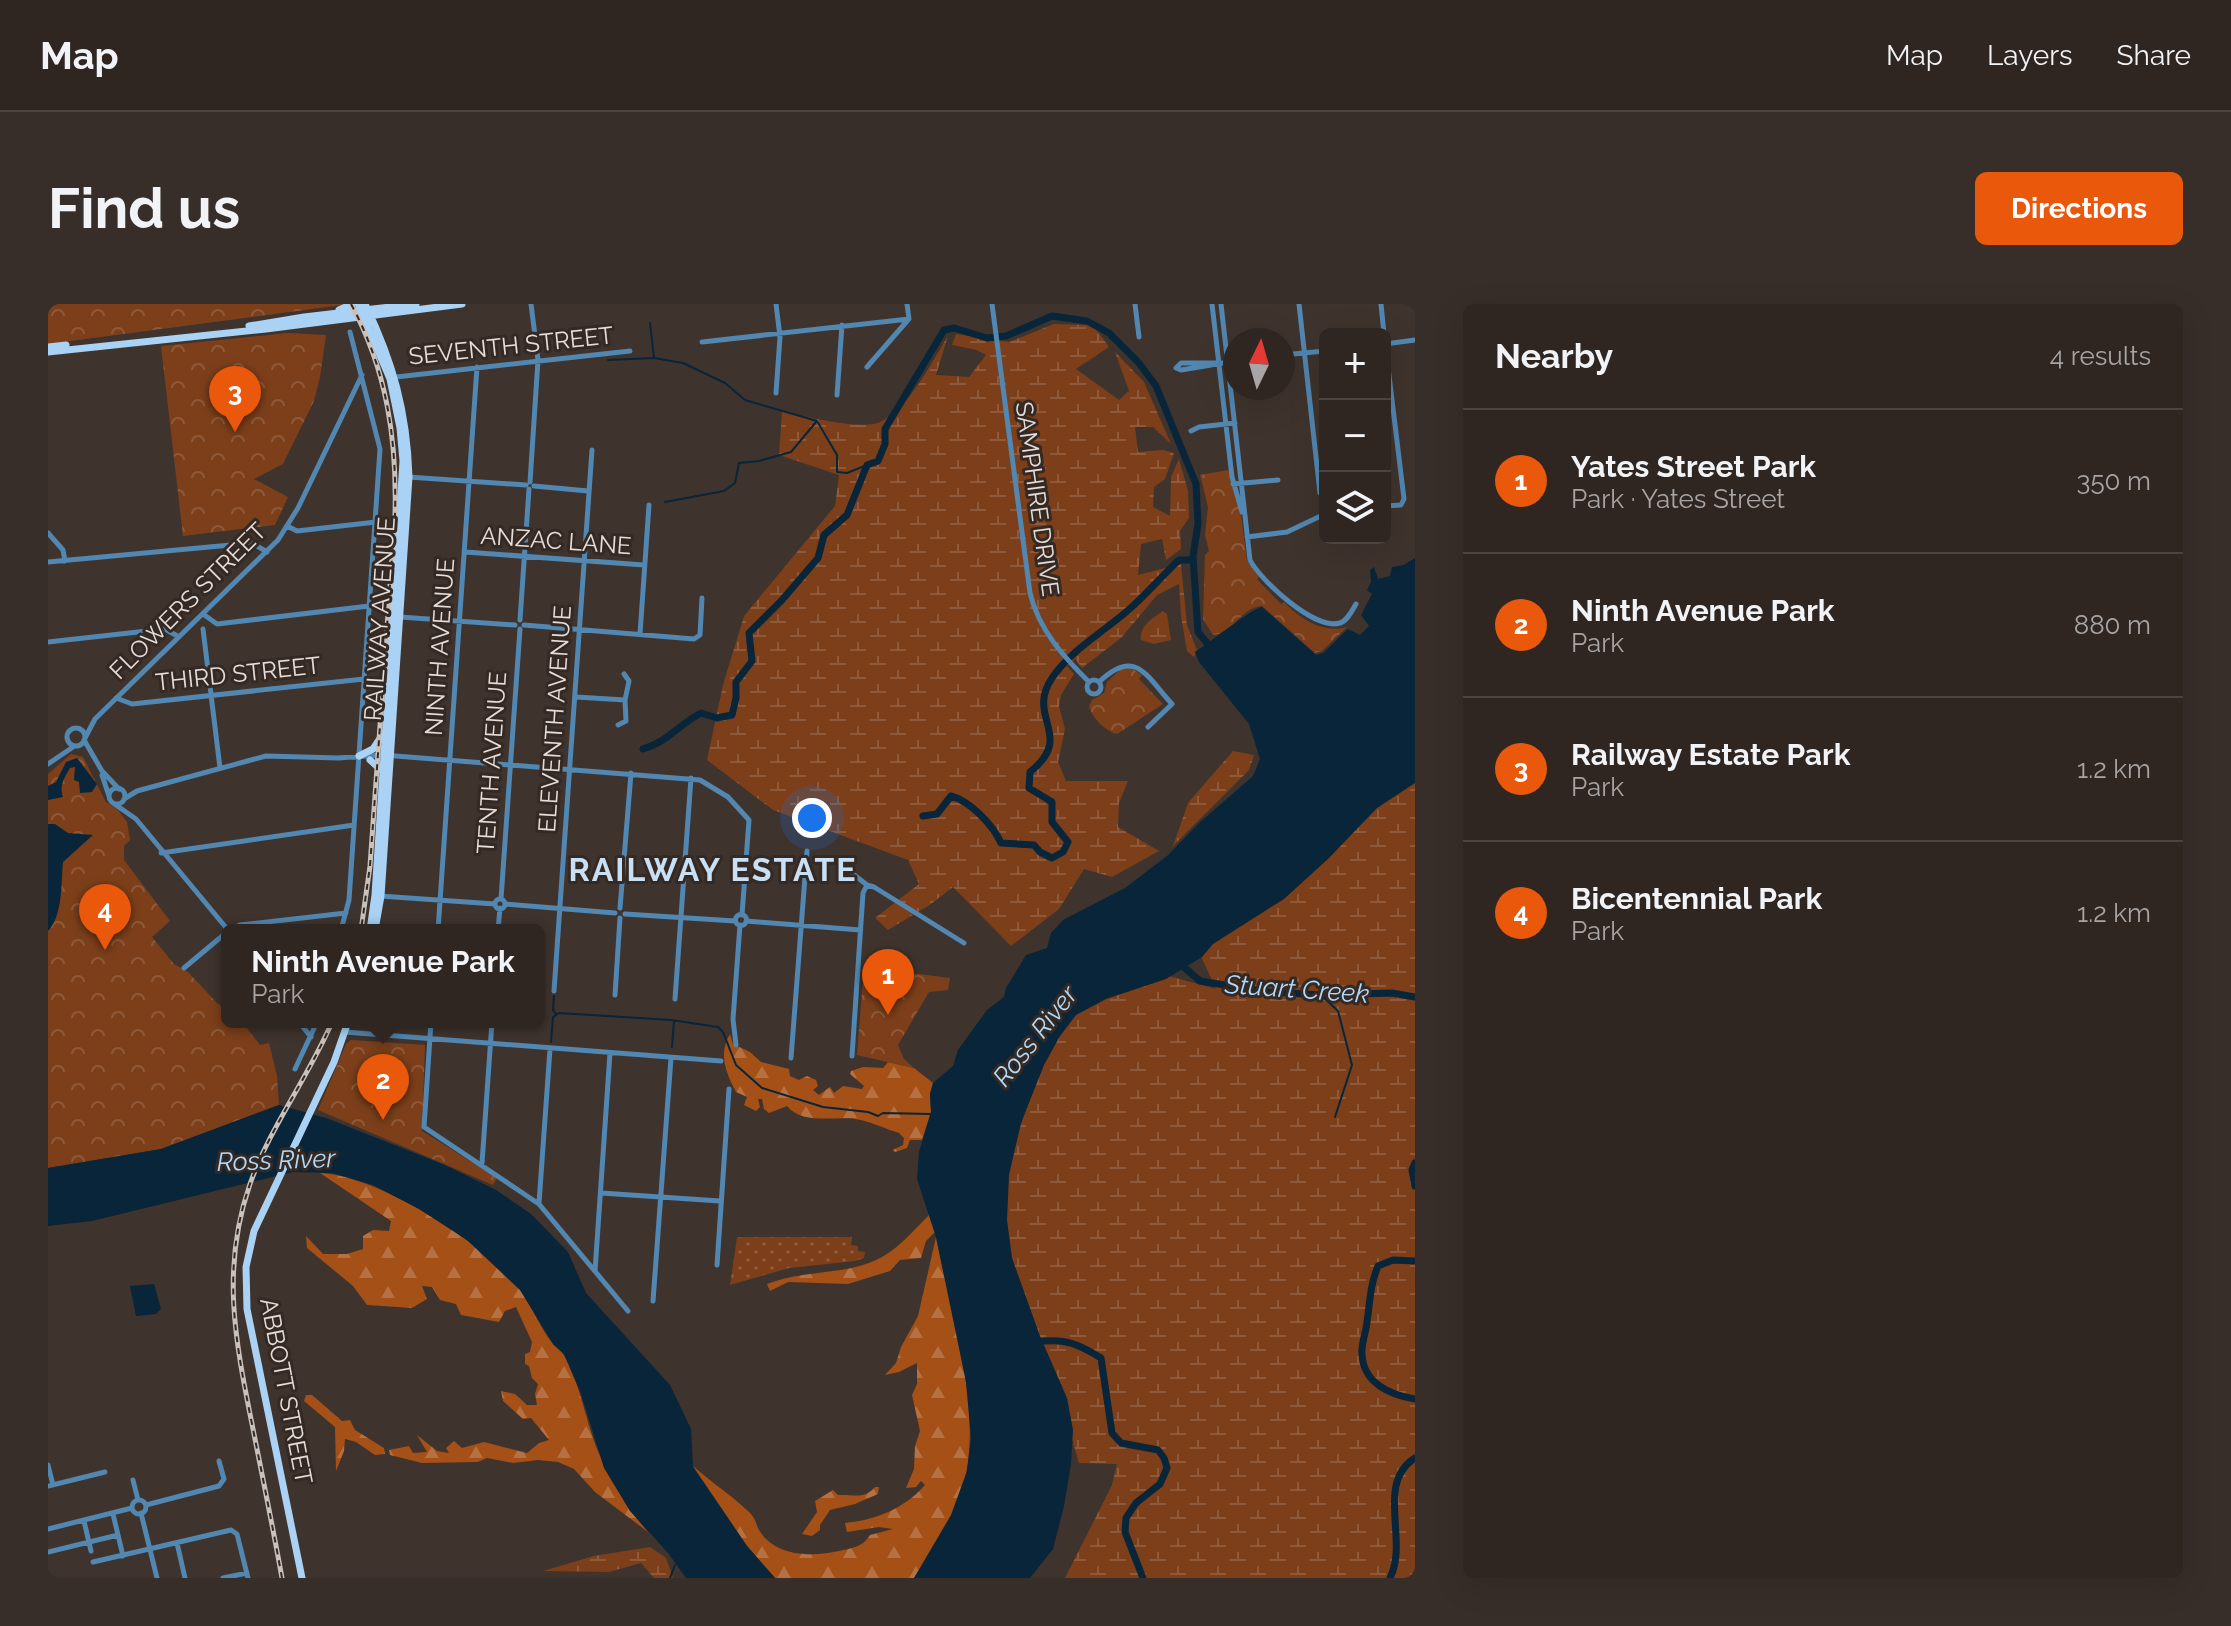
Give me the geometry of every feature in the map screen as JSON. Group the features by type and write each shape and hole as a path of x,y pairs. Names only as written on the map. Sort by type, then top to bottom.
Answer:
{"main road":[{"path":"48,350 362,309 462,304"},
{"path":"377,328 382,319 418,307"},
{"path":"48,350 243,327 362,309"},
{"name":"RAILWAY AVENUE","path":"362,309 377,328 396,377 406,426 400,617 374,924"},
{"name":"RAILWAY AVENUE","path":"362,309 390,379 406,477 385,730 386,757 382,772 378,895"},
{"path":"359,758 373,749 385,730"},
{"path":"370,760 382,772"},
{"path":"345,1032 346,1028"},
{"name":"ABBOTT STREET","path":"302,1578 247,1309 246,1267 249,1249 263,1212 345,1032"}],"street":[{"name":"TENTH AVENUE","path":"498,924 538,360 531,304"},
{"path":"776,304 779,332 776,393"},
{"path":"867,367 909,319 907,304"},
{"name":"SAMPHIRE DRIVE","path":"992,304 1030,593 1043,627 1089,682"},
{"path":"1135,304 1139,337"},
{"path":"1212,304 1233,484 1245,520"},
{"path":"1221,304 1225,328"},
{"path":"1299,304 1319,484"},
{"path":"1381,304 1383,328"},
{"path":"702,342 909,319"},
{"path":"837,395 842,325"},
{"name":"RAILWAY AVENUE","path":"343,924 355,825 380,449 350,332"},
{"path":"1391,342 1415,340"},
{"name":"SEVENTH STREET","path":"396,377 630,351"},
{"path":"1295,354 1319,352"},
{"path":"1219,363 1181,363 1176,368 1181,370 1223,362"},
{"name":"NINTH AVENUE","path":"438,924 477,367"},
{"name":"FLOWERS STREET","path":"84,739 95,719 267,552 287,526 362,375"},
{"path":"1391,392 1404,499 1401,505 1391,506"},
{"path":"1234,400 1247,537 1254,567 1293,607 1335,624 1343,622 1356,604"},
{"path":"1191,431 1199,427 1235,423"},
{"name":"ELEVENTH AVENUE","path":"554,991 592,450"},
{"path":"406,477 588,491"},
{"path":"1233,484 1278,480"},
{"path":"640,634 649,505"},
{"path":"1247,537 1287,532 1319,517"},
{"path":"287,526 297,531 376,522"},
{"path":"48,533 63,550 65,561"},
{"path":"48,562 246,543 256,544 267,552"},
{"name":"ANZAC LANE","path":"465,552 644,565"},
{"path":"400,617 694,639 700,635 702,598"},
{"path":"203,614 217,624 369,606"},
{"path":"48,642 165,629 179,637"},
{"path":"203,629 220,768"},
{"path":"1099,682 1101,690 1093,694 1088,690 1089,682 1099,682 1121,665 1137,667 1172,704 1148,727"},
{"path":"624,674 629,681"},
{"path":"631,728 626,721 625,700 629,681 635,676"},
{"name":"THIRD STREET","path":"116,698 132,704 364,679"},
{"path":"576,697 625,700"},
{"name":"FLOWERS STREET","path":"76,728 95,719"},
{"path":"618,725 626,721"},
{"path":"48,764 69,731 76,728 83,733 92,757 120,789 130,813 222,924"},
{"path":"67,737 69,743 92,757"},
{"path":"55,757 84,739"},
{"path":"113,803 119,804 137,791 266,756 386,757 631,773 704,781 728,797 749,820 742,915 737,916 740,923 733,1019 736,1045"},
{"path":"359,758 370,760 386,757"},
{"path":"102,771 109,797 130,813"},
{"path":"615,995 631,773"},
{"path":"675,999 691,778"},
{"path":"109,797 112,790 137,791"},
{"path":"161,853 355,825"},
{"path":"791,1058 807,851"},
{"path":"848,870 867,885 964,943"},
{"path":"852,1056 863,893 867,885"},
{"path":"378,895 860,930"},
{"path":"249,924 346,913"},
{"path":"184,968 221,937"},
{"path":"304,1028 311,1037"},
{"path":"295,1069 315,1028"},
{"path":"430,1028 424,1127 539,1204 628,1311"},
{"path":"481,1164 491,1028"},
{"path":"345,1032 721,1061"},
{"path":"539,1204 550,1049"},
{"path":"595,1272 610,1053"},
{"path":"653,1301 671,1058"},
{"path":"717,1265 729,1089"},
{"path":"601,1193 720,1201"},
{"path":"133,1480 138,1500 146,1505 219,1486 224,1479 219,1461"},
{"path":"48,1465 50,1486 105,1472"},
{"path":"132,1508 138,1500"},
{"path":"132,1508 141,1513 146,1505"},
{"path":"48,1529 132,1508"},
{"path":"141,1513 157,1578"},
{"path":"113,1514 123,1556"},
{"path":"84,1521 91,1551"},
{"path":"93,1562 234,1531 247,1576 223,1578"},
{"path":"48,1552 118,1535"},
{"path":"177,1543 185,1578"}],"green space":[{"path":"48,304 342,304 342,305 48,344"},
{"path":"1054,324 1093,325 1109,347 1076,369 1119,400 1129,391 1115,352 1144,382 1171,444 1153,427 1135,427 1138,452 1163,450 1174,453 1165,479 1154,487 1153,507 1170,516 1171,477 1179,459 1188,491 1189,518 1180,531 1181,549 1166,560 1162,539 1141,544 1138,575 1181,564 1187,625 1197,650 1194,657 1187,651 1179,584 1157,595 1122,637 1082,668 1075,659 1067,666 1074,674 1061,695 1059,706 1065,729 1058,762 1066,781 1128,781 1119,803 1118,827 1159,851 1112,877 1084,869 1059,909 1011,946 953,887 888,930 875,918 919,884 908,860 773,810 707,760 723,685 744,616 835,506 839,475 779,455 782,412 841,423 874,424 896,411 907,400 948,336 936,375 969,377 986,355 952,345 956,334 1009,342"},
{"path":"288,333 326,335 314,401 283,464 254,479 288,497 275,525 183,536 161,346"},
{"path":"1228,470 1241,514 1247,561 1259,577 1257,579 1281,604 1284,602 1313,624 1338,629 1347,627 1322,651 1315,653 1262,606 1248,611 1220,634 1213,635 1203,619 1205,555 1209,551 1205,535 1208,507 1200,475"},
{"path":"1163,611 1167,614 1171,640 1154,644 1141,640 1144,627"},
{"path":"1122,668 1131,668 1142,675 1139,679 1163,704 1117,734 1100,723 1089,706 1092,700 1104,693 1107,682"},
{"path":"1233,751 1254,755 1249,770 1173,846 1188,803"},
{"path":"71,754 83,757 106,802 118,810 127,822 130,840 124,846 124,860 170,921 152,937 174,964 188,972 221,1006 221,1028 247,1028 260,1045 269,1043 277,1076 279,1105 161,1149 48,1168 48,774"},
{"path":"1415,773 1415,1578 1065,1578 1112,1485 1117,1464 1079,1463 1056,1384 1008,1270 1000,1185 1052,1035 1107,987 1158,973 1216,989 1195,943"},
{"path":"864,967 950,978 948,990 929,992 898,1045 904,1059 914,1068 857,1055"},
{"path":"730,1034 733,1044 750,1052 761,1062 789,1069 790,1076 799,1080 807,1076 816,1080 818,1086 813,1090 819,1095 830,1087 834,1093 843,1086 862,1089 864,1086 850,1074 863,1067 883,1068 888,1062 914,1068 933,1083 931,1112 922,1140 910,1140 907,1148 895,1152 893,1150 903,1145 904,1138 899,1133 866,1121 810,1118 793,1112 787,1106 769,1113 764,1109 762,1099 758,1099 760,1107 756,1111 744,1105 747,1097 736,1092 725,1063 724,1049"},
{"path":"351,1040 425,1045 422,1131 497,1178 493,1185 318,1110 346,1044"},
{"path":"320,1173 344,1177 400,1199 458,1234 505,1273 521,1291 548,1338 565,1357 602,1460 626,1503 648,1532 595,1492 574,1469 558,1462 538,1460 513,1463 487,1458 478,1462 422,1463 390,1455 389,1450 409,1446 413,1453 427,1452 417,1435 437,1451 449,1453 446,1448 454,1441 462,1448 484,1442 527,1453 539,1443 549,1440 531,1418 523,1419 503,1401 501,1391 515,1394 527,1405 537,1405 535,1394 538,1384 525,1364 525,1354 530,1352 532,1342 516,1307 505,1311 499,1322 461,1315 456,1304 440,1300 432,1287 422,1286 427,1299 412,1308 367,1305 353,1286 307,1248 306,1236 323,1254 347,1254 363,1249 363,1236 373,1230 389,1231 391,1221"},
{"path":"929,1215 935,1232 926,1241 921,1258 900,1260 890,1271 848,1284 788,1282 770,1291 767,1284 781,1279 855,1267 882,1257"},
{"path":"737,1237 852,1237 851,1245 865,1252 864,1258 856,1261 789,1268 730,1285"},
{"path":"936,1237 961,1352 969,1412 967,1468 953,1511 939,1540 914,1578 775,1578 747,1546 693,1466 751,1514 766,1539 784,1550 806,1554 839,1551 861,1545 870,1535 893,1529 879,1527 847,1532 845,1523 888,1512 908,1501 925,1485 921,1481 916,1487 906,1488 914,1469 915,1446 920,1431 912,1395 917,1384 917,1363 885,1375 896,1363 918,1316"},
{"path":"306,1395 312,1395 342,1421 350,1420 355,1430 384,1448 385,1454 375,1455 356,1442 345,1439 336,1471 335,1427 304,1401"},
{"path":"879,1487 878,1494 830,1510 820,1530 812,1536 802,1534 817,1512 815,1501 833,1490 838,1495 858,1496 867,1494"},
{"path":"650,1547 666,1558 673,1578 654,1578 641,1563 609,1572 543,1571 594,1556"}],"water":[{"name":"Ross River","path":"1415,558 1415,783 1377,808 1284,899 1213,944 1202,957 1166,979 1106,999 1076,1015 1044,1065 1021,1123 1009,1175 1007,1220 1012,1258 1040,1336 1067,1398 1073,1430 1064,1506 1053,1549 1030,1578 914,1578 951,1515 967,1471 971,1438 966,1382 936,1237 917,1179 919,1152 931,1112 933,1083 953,1066 958,1050 987,1010 1004,997 1006,988 1026,955 1047,948 1051,933 1063,920 1125,888 1167,856 1253,776 1260,759 1249,724 1199,662 1195,652 1262,607 1316,655 1323,653 1348,629 1360,635 1369,626 1361,615 1372,594 1367,590 1371,582 1370,570 1374,567 1378,579 1390,576 1392,567 1404,565"},
{"path":"77,758 97,784 92,792 80,793 79,782 74,780 75,767 70,768 64,779 63,797 48,800 48,786 56,782 66,762"},
{"path":"48,824 55,824 68,833 93,835 63,862 59,908 48,931"},
{"name":"Ross River","path":"279,1105 326,1118 445,1165 496,1190 531,1214 568,1252 586,1293 670,1385 691,1429 693,1467 747,1546 775,1578 686,1578 630,1511 604,1468 581,1394 564,1354 553,1344 520,1290 467,1240 419,1209 373,1185 332,1173 293,1172 92,1221 48,1226 48,1168 161,1149"},
{"path":"154,1284 161,1309 156,1314 136,1316 130,1286"}],"waterway":[{"path":"643,749 660,742 701,713 717,718 732,715 736,682 752,661 749,633 818,558 824,535 847,515 867,465 878,461 885,444 885,429 944,330 954,328 987,338 1006,336 1052,316 1087,321 1109,333 1139,363 1156,386 1196,484 1198,524 1193,556 1198,632 1212,649"},
{"path":"650,323 654,358"},
{"path":"608,360 654,358 683,363 725,383 745,400 817,421 837,455 837,472 847,473 867,465"},
{"path":"665,502 724,491 735,483 739,463 791,452 816,422"},
{"path":"923,816 937,814 951,796 980,815 1001,843 1034,845 1052,858 1063,852 1068,842 1052,822 1052,802 1029,788 1030,772 1043,759 1049,747 1045,692 1060,667 1080,648 1141,599 1179,560 1193,560"},
{"name":"Stuart Creek","path":"1178,962 1200,981 1268,992 1321,995 1392,993 1415,997"},
{"path":"1321,995 1338,1011 1352,1065 1335,1117"},
{"path":"554,996 553,1010 556,1014"},
{"path":"551,1042 553,1017 559,1013 671,1020 718,1027 736,1065 762,1088 823,1107 878,1116 883,1113 930,1114"},
{"path":"672,1047 674,1021"},
{"name":"Stuart Creek","path":"1415,1163 1412,1170 1415,1186"},
{"name":"Stuart Creek","path":"1415,1261 1393,1260 1378,1266 1362,1350 1367,1373 1373,1380 1388,1391 1415,1399"},
{"path":"1036,1342 1070,1343 1101,1358 1112,1433 1121,1443 1158,1450 1164,1458 1167,1468 1160,1484 1136,1503 1126,1518 1125,1532 1143,1578"},
{"name":"Stuart Creek","path":"1390,1578 1395,1563 1397,1482 1403,1469 1415,1458"},
{"path":"670,1578 675,1565"}],"railway":[{"path":"351,304 381,380 391,433 395,487 370,866 362,924"},
{"path":"282,1578 237,1337 233,1277 235,1247 258,1163 329,1028"}],"place":[{"name":"Railway Estate Park","path":"235,432"},
{"name":"Bicentennial Park","path":"105,950"},
{"name":"Yates Street Park","path":"888,1015"},
{"name":"Ninth Avenue Park","path":"383,1120"}],"district":[{"name":"RAILWAY ESTATE","path":"713,870"}]}
